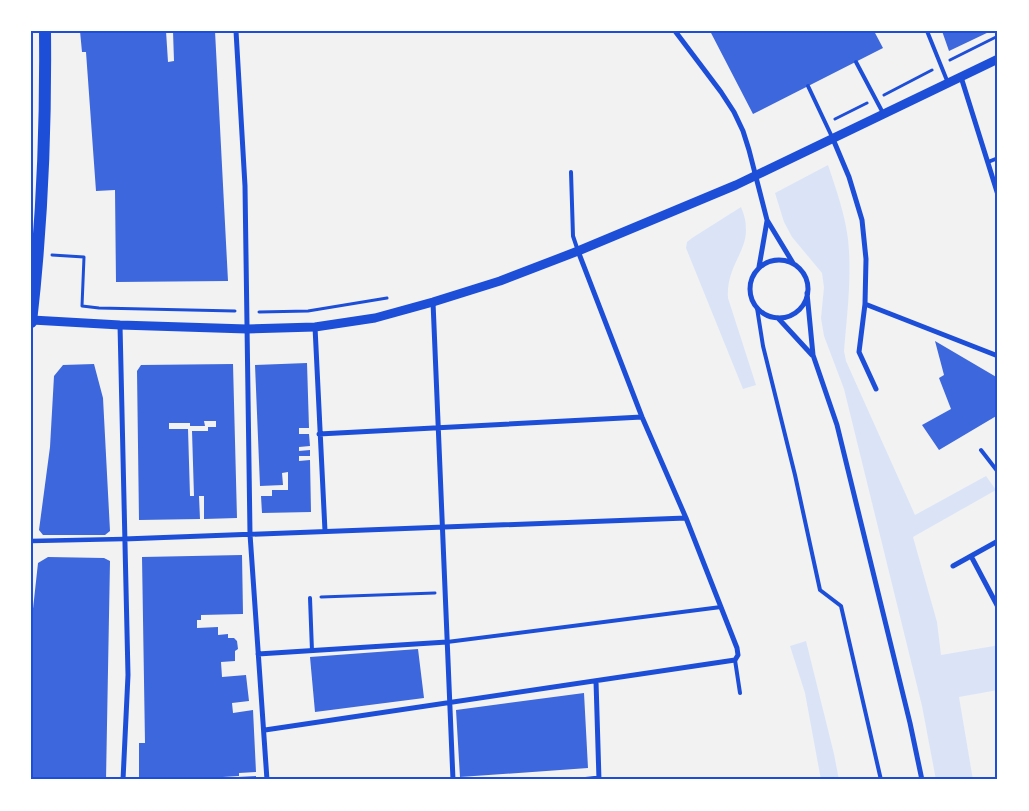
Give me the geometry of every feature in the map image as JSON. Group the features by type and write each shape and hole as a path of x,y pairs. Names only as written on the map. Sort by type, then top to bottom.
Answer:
{"main road":[{"path":"31,321 38,254 44,135 45,31"}],"street":[{"path":"236,31 245,186 250,534 267,780"},
{"path":"676,31 734,112 750,150 767,220 793,263 805,276 813,355 837,425 910,723 922,780"},
{"path":"31,321 247,329 314,327 375,318 500,281 578,251 736,185 998,59"},
{"path":"961,77 998,195"},
{"path":"833,139 849,177 862,220 866,259 865,304 859,352 876,389"},
{"path":"759,267 767,220"},
{"path":"265,730 735,660 738,655 737,648 686,518 642,417 578,251"},
{"path":"793,263 775,260 759,267 750,283 752,301 758,308 770,316 778,318 800,308 805,301 807,293"},
{"path":"433,302 453,780"},
{"path":"865,304 998,356"},
{"path":"778,318 813,355"},
{"path":"120,325 128,675 123,780"},
{"path":"314,327 325,531"},
{"path":"319,434 642,417"},
{"path":"31,541 686,518"},
{"path":"953,566 998,541"},
{"path":"970,556 998,607"},
{"path":"258,654 447,642"},
{"path":"581,780 599,779 596,680"}],"lane":[{"path":"927,31 948,83"},
{"path":"856,62 884,114"},
{"path":"808,86 833,139"},
{"path":"988,162 998,158"},
{"path":"571,172 573,236 578,251"},
{"path":"758,308 763,346 795,475 820,590 841,606 880,780"},
{"path":"981,450 998,472"},
{"path":"310,598 312,651"},
{"path":"447,642 721,607"},
{"path":"735,660 740,693"}],"path":[{"path":"38,254 84,258 82,306 246,312 308,311 388,298"},
{"path":"310,598 445,592"}],"shaded area":[{"path":"828,165 837,192 848,239 848,309 844,351 846,361 915,515 986,476 996,490 913,537 937,622 941,655 998,644 998,690 959,697 973,780 936,780 922,706 844,389 824,336 821,318 824,287 822,273 792,237 784,222 775,193"},
{"path":"741,207 746,224 745,238 730,278 728,298 756,385 743,389 686,248 687,242 692,238"},
{"path":"806,641 839,780 821,780 805,693 790,646"}],"building":[{"path":"80,31 166,31 168,62 174,61 173,31 215,31 228,281 116,282 115,190 96,191 86,52 82,52"},
{"path":"710,31 874,31 883,48 753,114"},
{"path":"942,31 991,31 949,51"},
{"path":"935,341 998,378 998,415 939,450 922,425 951,409 939,378 944,375"},
{"path":"307,363 309,428 299,428 299,434 309,434 310,446 299,447 299,451 310,450 310,456 299,456 299,461 310,460 311,512 262,513 261,496 272,496 272,490 288,490 288,472 282,473 283,485 260,486 255,365"},
{"path":"94,364 103,398 110,531 105,535 43,535 39,530 50,447 54,376 63,365"},
{"path":"233,364 237,518 204,519 204,496 199,496 200,519 139,520 137,371 141,365","holes":["204,421 216,421 216,427 208,427 208,431 192,431 194,496 190,496 188,429 169,429 169,423 190,423 190,426 205,426"]},
{"path":"242,555 243,614 201,615 201,620 197,620 197,628 218,627 218,635 228,634 228,638 234,638 237,641 238,649 235,651 235,661 221,662 222,677 246,675 249,701 232,703 233,713 253,710 256,772 239,773 239,776 139,780 139,743 145,743 142,557"},
{"path":"48,557 104,558 110,561 106,780 31,780 32,618 38,563"},
{"path":"418,649 424,698 315,712 310,657"},
{"path":"584,693 588,768 460,777 456,710"},
{"path":"256,776 256,780 237,780 237,777"}]}
